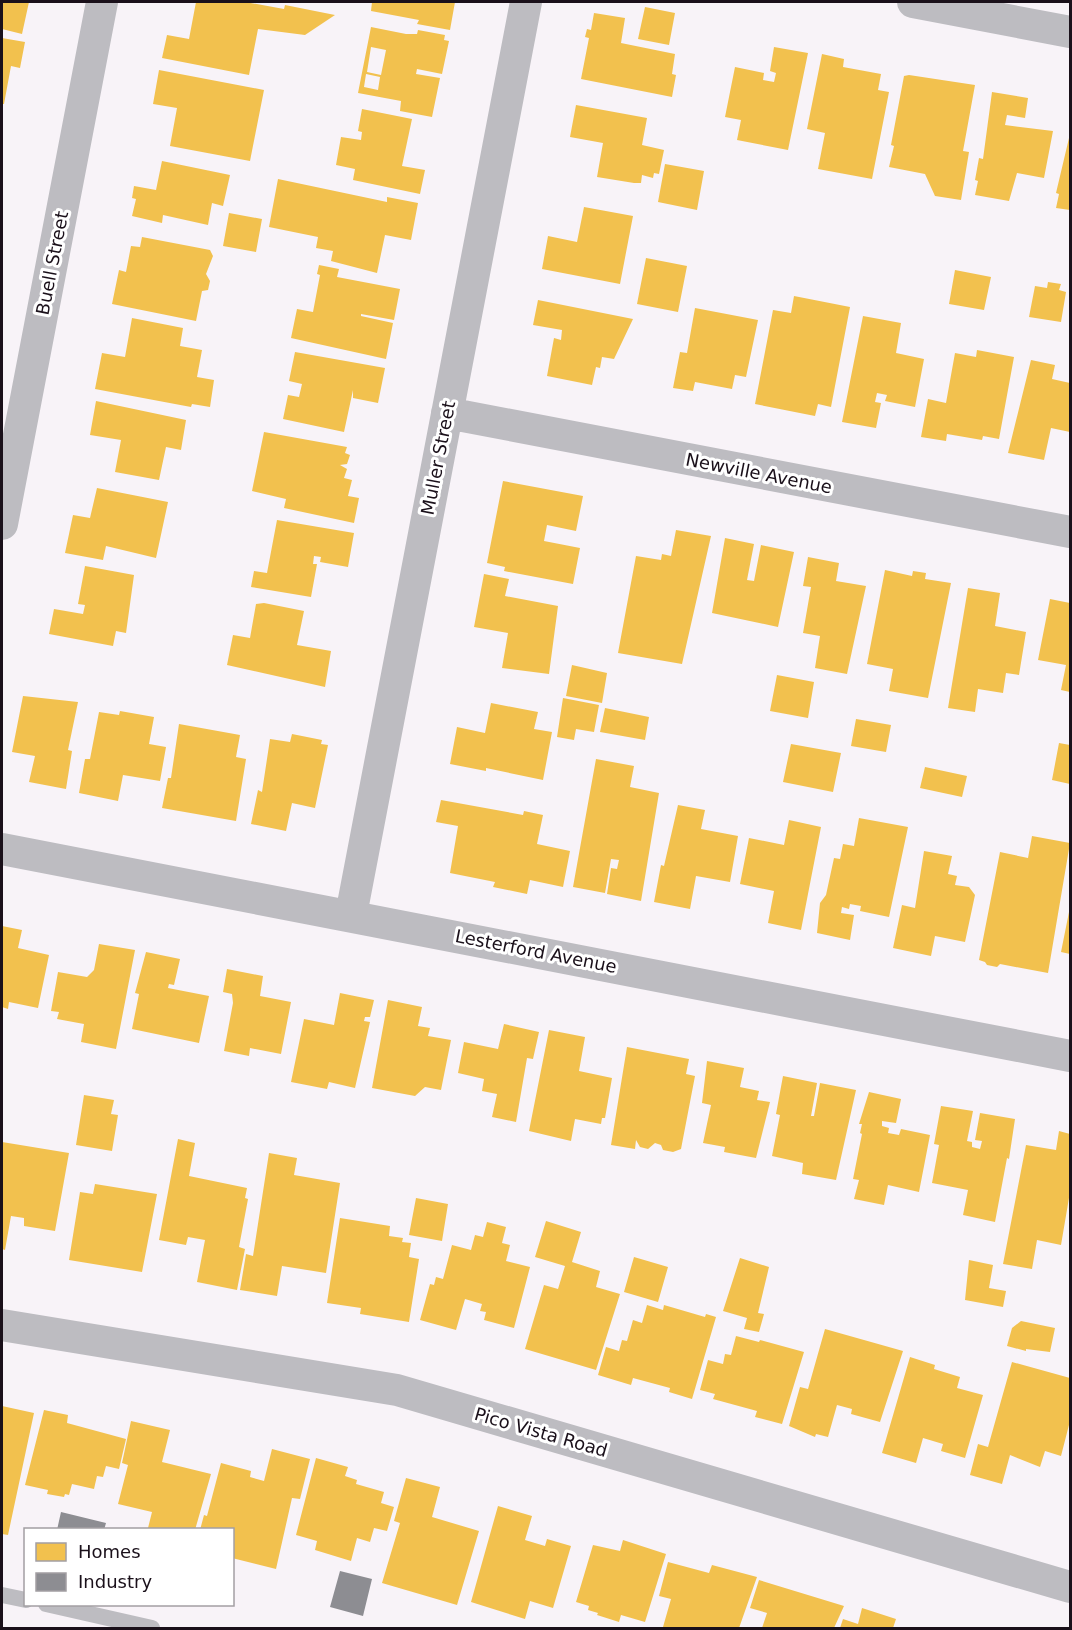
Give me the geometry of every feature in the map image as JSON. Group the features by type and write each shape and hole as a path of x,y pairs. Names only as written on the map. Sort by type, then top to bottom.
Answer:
{"street":[{"name":"Buell Street","path":"2,524 102,2"},
{"name":"Muller Street","path":"351,915 526,2"},
{"path":"913,2 1071,32"},
{"name":"Newville Avenue","path":"447,413 1071,532"},
{"name":"Lesterford Avenue","path":"2,849 1071,1056"},
{"name":"Pico Vista Road","path":"2,1325 397,1390 1071,1587"}],"lane":[{"path":"2,1594 24,1600"},
{"path":"50,1606 152,1629"}],"building: Homes":[{"path":"2,2 29,2 22,34 2,29"},
{"path":"196,2 245,2 284,9 285,5 335,15 305,35 258,29 249,75 162,58 167,35 189,39"},
{"path":"372,2 455,2 450,30 417,24 419,20 371,11"},
{"path":"645,7 675,13 669,45 638,39"},
{"path":"594,13 625,18 621,43 675,54 672,74 676,75 672,97 581,79 589,38 585,37 587,29 591,30"},
{"path":"371,27 406,34 417,34 418,30 445,35 444,40 449,41 442,74 417,69 416,74 440,78 432,117 400,111 401,101 358,93","holes":["371,47 386,50 381,75 367,72","366,74 380,77 378,90 364,87"]},
{"path":"2,38 25,42 20,68 11,66 4,104 2,104"},
{"path":"774,47 808,53 788,150 737,140 741,120 725,117 735,67 764,73 763,80 774,82 776,73 770,71"},
{"path":"822,54 844,59 843,67 881,74 878,90 889,92 872,179 818,169 825,133 807,129"},
{"path":"159,70 264,90 250,161 170,146 177,108 153,104"},
{"path":"904,76 975,85 963,151 969,152 961,200 935,196 925,174 889,167"},
{"path":"992,92 1028,98 1025,118 1007,115 1005,125 1053,131 1044,178 1017,173 1009,201 975,195 978,181 975,180 979,158 983,159"},
{"path":"576,105 647,118 642,145 664,150 659,174 654,173 653,178 642,175 641,183 597,177 603,143 570,137"},
{"path":"362,109 412,119 402,166 425,170 420,194 353,180 355,169 336,165 341,137 361,140 362,132 358,131"},
{"path":"1069,138 1070,210 1056,208 1059,194 1056,193"},
{"path":"162,161 230,175 223,206 212,203 208,225 163,215 162,223 132,216 136,199 132,198 134,186 156,190"},
{"path":"665,164 704,171 697,210 658,202"},
{"path":"278,179 387,202 387,197 418,203 411,240 385,235 377,273 331,261 333,251 316,248 318,237 269,227"},
{"path":"584,207 633,216 620,284 542,269 548,236 577,242"},
{"path":"229,213 262,219 256,252 223,246"},
{"path":"142,237 210,250 213,256 206,274 210,281 208,290 202,291 196,321 112,304 119,270 126,272 131,246 140,247"},
{"path":"646,258 687,266 678,312 637,304"},
{"path":"319,265 339,269 337,277 400,289 394,320 361,314 361,316 393,323 386,359 291,338 297,309 313,312 320,275 317,274"},
{"path":"955,270 991,277 984,310 949,304"},
{"path":"1048,282 1061,284 1059,290 1066,292 1061,322 1029,317 1035,286 1047,288"},
{"path":"794,296 850,307 831,407 818,404 815,416 755,404 773,310 791,313"},
{"path":"538,300 633,319 614,359 602,357 600,368 596,367 592,385 547,376 554,338 561,340 562,330 533,325"},
{"path":"695,308 758,320 746,377 735,375 732,389 695,382 693,391 673,388 680,352 687,353"},
{"path":"863,316 901,323 896,353 924,359 915,407 885,401 887,395 877,393 875,402 881,403 876,428 842,422"},
{"path":"132,318 183,328 180,346 202,350 197,377 214,380 210,407 192,404 191,407 95,389 102,353 125,357"},
{"path":"977,350 1014,357 999,439 983,436 982,440 947,434 946,441 921,437 928,399 946,403 955,353 976,357"},
{"path":"295,352 385,368 378,403 353,398 353,390 344,432 283,419 288,395 299,397 302,384 289,381"},
{"path":"1031,360 1055,365 1052,379 1070,383 1070,432 1051,428 1044,460 1008,453"},
{"path":"96,401 186,420 181,450 166,447 159,480 115,472 121,440 90,435"},
{"path":"264,432 347,447 345,453 350,455 347,464 340,465 347,469 344,478 352,480 348,496 359,498 354,523 284,508 286,499 252,491"},
{"path":"503,481 583,496 576,531 547,525 544,541 580,548 573,584 504,571 505,567 487,563"},
{"path":"97,488 168,502 156,558 106,546 103,560 65,553 73,515 90,518"},
{"path":"277,520 354,533 348,567 320,562 321,557 314,556 313,564 317,564 311,597 251,587 254,571 267,573"},
{"path":"676,530 711,536 682,664 618,653 636,556 661,560 662,554 671,556"},
{"path":"725,538 754,544 747,580 754,581 761,545 794,552 778,627 712,613"},
{"path":"808,557 839,563 836,581 866,586 847,674 815,668 820,636 803,633 811,587 803,586"},
{"path":"85,566 134,575 126,633 116,631 113,646 49,634 54,609 83,614 85,605 78,604"},
{"path":"885,570 912,576 913,571 926,573 925,579 951,583 928,698 889,691 893,669 867,664"},
{"path":"484,574 509,579 505,596 558,606 549,674 502,668 508,633 474,627"},
{"path":"968,588 1000,593 995,626 1026,632 1019,675 1006,673 1003,693 978,689 975,712 948,708"},
{"path":"1050,599 1070,603 1070,692 1061,690 1066,665 1038,660"},
{"path":"264,603 304,611 297,645 331,651 325,687 227,665 233,635 250,638 256,604"},
{"path":"572,665 607,673 602,703 566,696"},
{"path":"777,675 814,682 808,718 770,711"},
{"path":"23,696 78,702 68,750 72,751 66,789 29,782 35,756 12,752"},
{"path":"563,698 599,705 594,732 576,729 574,740 557,737"},
{"path":"491,703 538,712 534,729 552,732 543,780 486,768 486,771 450,764 457,727 485,733"},
{"path":"605,708 649,717 645,740 600,732"},
{"path":"120,711 154,717 149,744 166,747 160,781 123,775 118,801 79,793 85,759 90,759 99,712 119,715"},
{"path":"856,719 891,725 886,752 851,746"},
{"path":"179,724 240,735 236,757 246,759 236,821 162,808 168,778 171,778"},
{"path":"292,734 322,740 321,744 328,745 315,808 292,803 286,831 251,824 258,790 262,792 270,739 290,742"},
{"path":"1059,743 1070,745 1070,784 1052,780"},
{"path":"791,744 841,753 833,792 783,782"},
{"path":"596,759 634,766 630,787 659,793 641,901 607,894 611,868 617,869 619,860 611,859 605,893 573,887"},
{"path":"925,767 967,776 962,797 920,788"},
{"path":"441,800 523,815 524,811 543,815 537,844 570,851 563,887 530,880 527,894 493,887 495,882 450,873 458,826 436,822"},
{"path":"678,805 705,810 701,829 738,836 730,882 696,876 690,909 654,902 661,865 664,866"},
{"path":"859,818 908,827 889,917 860,911 861,906 850,904 849,909 842,907 841,913 854,915 850,940 817,933 820,903 826,895 834,858 840,859 843,844 854,846"},
{"path":"789,820 821,827 801,930 768,923 774,891 740,884 749,838 784,845"},
{"path":"1032,836 1070,843 1048,973 1000,964 997,967 979,960 1000,852 1028,858"},
{"path":"924,851 952,856 948,874 957,876 955,885 969,887 975,895 965,942 935,936 931,956 893,948 902,905 915,908"},
{"path":"1070,912 1070,954 1061,952"},
{"path":"2,926 22,930 18,948 49,955 38,1008 9,1002 8,1009 2,1007"},
{"path":"99,944 135,950 116,1049 81,1042 84,1024 57,1019 59,1012 51,1011 58,972 87,977 94,970"},
{"path":"146,952 180,959 174,985 169,984 168,988 209,996 199,1043 132,1029 139,994 135,993"},
{"path":"227,969 263,976 260,996 291,1002 281,1054 250,1048 249,1056 224,1051 233,1003 232,994 223,992"},
{"path":"340,993 374,1000 370,1017 365,1017 364,1021 370,1022 355,1088 329,1082 327,1089 291,1082 304,1019 334,1025"},
{"path":"388,1000 422,1007 418,1026 430,1028 428,1036 451,1040 441,1090 425,1087 415,1096 372,1088"},
{"path":"504,1024 539,1032 533,1059 527,1058 516,1122 492,1117 497,1094 482,1091 484,1079 458,1073 464,1042 498,1049"},
{"path":"549,1030 585,1037 579,1071 612,1078 605,1118 602,1118 601,1124 575,1119 571,1141 529,1131"},
{"path":"627,1047 689,1059 686,1074 695,1076 681,1149 673,1152 663,1150 661,1145 655,1143 648,1149 640,1147 636,1140 635,1149 611,1145"},
{"path":"707,1061 744,1068 740,1087 759,1091 757,1100 770,1102 756,1158 724,1152 725,1147 703,1143 711,1105 702,1103"},
{"path":"783,1076 817,1083 811,1116 814,1116 820,1083 856,1090 836,1180 802,1174 803,1163 772,1156 780,1115 776,1114"},
{"path":"869,1092 901,1099 896,1123 882,1121 882,1126 889,1128 888,1133 899,1135 901,1129 930,1135 919,1192 888,1185 884,1205 854,1199 859,1180 853,1179 862,1134 860,1133 862,1124 859,1124"},
{"path":"84,1095 114,1100 111,1114 118,1115 112,1151 76,1145"},
{"path":"941,1106 973,1111 967,1141 972,1142 972,1147 980,1149 982,1141 975,1140 980,1113 1015,1119 995,1222 963,1215 968,1190 932,1183 939,1145 934,1144"},
{"path":"1059,1131 1070,1134 1070,1192 1061,1245 1037,1240 1032,1269 1003,1264 1026,1145 1056,1150"},
{"path":"178,1139 195,1143 189,1176 247,1188 245,1198 248,1199 239,1247 245,1249 237,1290 197,1282 205,1240 188,1237 186,1245 159,1240"},
{"path":"2,1142 69,1153 55,1231 24,1226 24,1218 11,1216 5,1250 2,1249"},
{"path":"269,1153 297,1158 294,1175 340,1183 326,1273 282,1266 277,1296 240,1290 246,1254 253,1256"},
{"path":"95,1184 157,1194 142,1272 69,1260 80,1192 93,1194"},
{"path":"416,1198 448,1204 442,1241 409,1235"},
{"path":"340,1218 390,1226 389,1236 403,1238 402,1242 411,1243 409,1257 419,1259 409,1322 360,1314 361,1308 327,1303"},
{"path":"546,1221 581,1232 572,1262 600,1271 596,1287 620,1294 596,1370 525,1349 544,1285 558,1289 565,1266 535,1257"},
{"path":"487,1222 506,1227 502,1243 510,1245 506,1261 530,1267 514,1328 484,1320 486,1312 480,1311 482,1304 465,1299 456,1330 420,1320 430,1284 434,1285 436,1277 443,1279 452,1245 471,1250 475,1235 483,1237"},
{"path":"634,1257 668,1267 658,1302 624,1292"},
{"path":"740,1258 769,1267 758,1313 764,1314 759,1332 744,1329 747,1318 723,1311"},
{"path":"969,1260 993,1265 989,1288 1006,1291 1003,1307 965,1300"},
{"path":"647,1305 663,1310 664,1305 705,1317 706,1314 716,1317 692,1399 669,1392 670,1388 633,1378 631,1385 598,1375 606,1347 619,1351 622,1340 627,1341 633,1320 642,1323"},
{"path":"1021,1321 1055,1328 1050,1352 1026,1349 1026,1351 1007,1346 1012,1328"},
{"path":"825,1329 903,1351 880,1422 851,1414 852,1409 837,1405 828,1437 816,1434 815,1437 789,1426 800,1387 808,1389"},
{"path":"736,1336 804,1352 782,1424 755,1417 757,1411 713,1399 715,1394 700,1390 708,1360 723,1364 725,1354 731,1355"},
{"path":"910,1357 935,1365 934,1369 960,1377 957,1388 983,1395 965,1458 941,1451 943,1444 923,1438 916,1463 882,1453"},
{"path":"1012,1362 1070,1378 1070,1421 1061,1456 1045,1451 1040,1467 1010,1455 1002,1484 970,1475 978,1444 988,1447"},
{"path":"2,1406 34,1413 8,1535 2,1534"},
{"path":"44,1410 68,1415 67,1423 126,1439 119,1469 106,1466 103,1477 97,1476 94,1489 72,1484 69,1495 65,1494 64,1497 47,1494 48,1490 25,1485"},
{"path":"131,1421 170,1430 162,1462 211,1474 196,1528 148,1528 152,1512 118,1504 128,1465 122,1463"},
{"path":"272,1449 310,1459 300,1499 292,1498 276,1569 234,1558 234,1528 201,1528 204,1515 207,1516 221,1463 251,1471 250,1477 264,1481"},
{"path":"316,1458 348,1467 345,1476 357,1480 356,1484 384,1492 381,1503 394,1507 387,1531 374,1528 370,1542 357,1538 351,1561 315,1550 317,1541 296,1535"},
{"path":"406,1478 440,1487 432,1517 479,1531 457,1605 382,1583 400,1523 394,1521"},
{"path":"498,1506 532,1516 525,1540 545,1546 547,1539 571,1546 553,1608 530,1601 525,1619 471,1602"},
{"path":"623,1540 666,1554 645,1622 621,1615 619,1622 597,1615 598,1613 588,1610 589,1606 576,1602 593,1545 620,1551"},
{"path":"668,1562 709,1573 712,1565 757,1577 739,1628 663,1627 671,1599 659,1596"},
{"path":"759,1580 844,1606 834,1628 762,1628 767,1613 750,1608"},
{"path":"862,1608 896,1619 893,1628 840,1628 843,1619 858,1624"}],"building: Industry":[{"path":"61,1512 106,1523 105,1528 57,1528"},
{"path":"340,1571 372,1579 363,1616 330,1607"}]}
